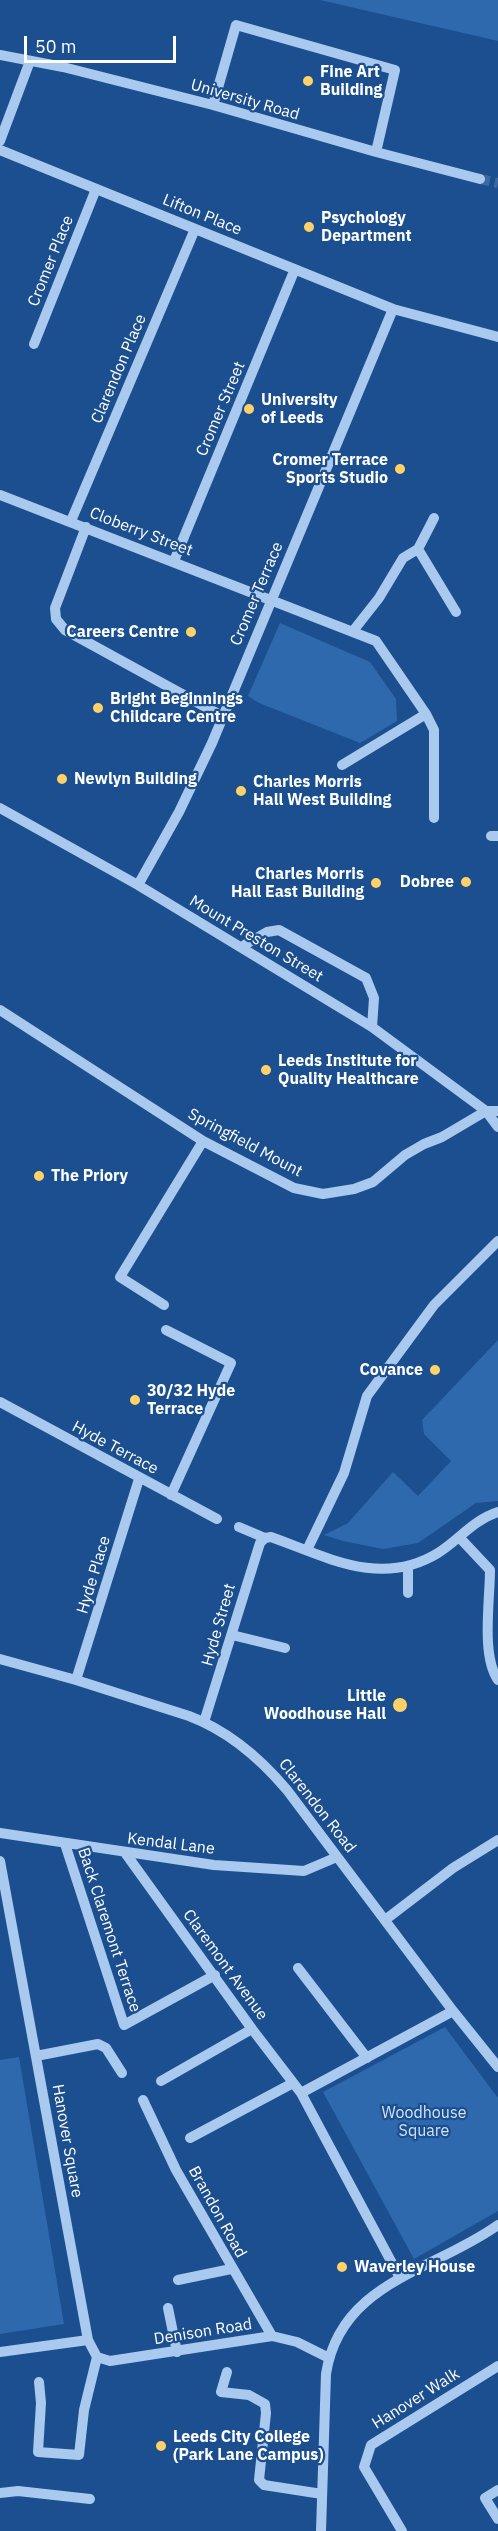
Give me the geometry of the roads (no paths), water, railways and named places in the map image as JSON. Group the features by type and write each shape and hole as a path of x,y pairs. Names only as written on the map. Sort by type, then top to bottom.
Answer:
{"street":[{"path":"213,105 236,25 371,63 395,70 376,152"},
{"name":"University Road","path":"0,55 63,67 213,105 480,179"},
{"path":"0,141 30,61"},
{"name":"Lifton Place","path":"0,150 393,309 498,338"},
{"name":"Cromer Place","path":"34,344 96,189"},
{"name":"Clarendon Place","path":"71,521 195,229"},
{"name":"Cromer Street","path":"174,561 295,269"},
{"name":"Cromer Terrace","path":"138,885 179,812 222,716 393,309"},
{"name":"Cloberry Street","path":"0,495 376,641 434,729 434,818"},
{"path":"353,631 379,598 403,558 418,549 434,518"},
{"path":"86,527 55,608 56,619 65,630 222,716"},
{"path":"418,549 456,612"},
{"path":"342,765 426,714"},
{"name":"Mount Preston Street","path":"0,808 138,885 372,1027 492,1111 498,1127"},
{"path":"241,947 267,932 279,930 366,978 374,998 372,1027"},
{"name":"Springfield Mount","path":"0,1010 203,1141 294,1188 323,1194 354,1189 373,1182 405,1155 492,1111"},
{"path":"164,1305 120,1277 203,1141"},
{"path":"307,1550 344,1473 367,1396 434,1305 498,1241"},
{"path":"166,1330 231,1363 171,1495"},
{"name":"Hyde Terrace","path":"0,1402 139,1479 217,1519"},
{"name":"Hyde Place","path":"76,1680 139,1479"},
{"path":"239,1527 356,1568 383,1570 408,1567 440,1552 484,1516 498,1512"},
{"path":"459,1537 490,1570 489,1652 492,1671 498,1680"},
{"name":"Hyde Street","path":"204,1722 260,1543 265,1538"},
{"path":"408,1567 408,1593"},
{"path":"232,1635 285,1648"},
{"name":"Clarendon Road","path":"0,1659 76,1680 204,1722 241,1744 267,1766 498,2067"},
{"name":"Kendal Lane","path":"0,1833 126,1854 214,1865 304,1871 337,1857"},
{"path":"385,1920 453,1868 498,1839"},
{"name":"Back Claremont Terrace","path":"65,1844 124,2025 215,1975"},
{"name":"Claremont Avenue","path":"126,1854 301,2093"},
{"name":"Hanover Square","path":"0,1861 3,1893 36,2056 88,2340"},
{"path":"298,1968 367,2058"},
{"path":"400,2278 301,2093 453,2011"},
{"path":"161,2080 252,2029"},
{"path":"36,2056 98,2044 106,2048 122,2073"},
{"path":"190,2138 293,2083"},
{"name":"Brandon Road","path":"143,2100 176,2170 231,2269 272,2336"},
{"path":"321,2531 329,2358 338,2335 359,2306 400,2278 498,2226"},
{"path":"178,2280 231,2269"},
{"path":"168,2308 177,2352"},
{"name":"Denison Road","path":"97,2356 110,2361 272,2336 297,2342 329,2358"},
{"path":"0,2352 88,2340 97,2356 84,2410 79,2455 39,2452 41,2403 39,2382"},
{"name":"Hanover Walk","path":"402,2531 364,2468 371,2445 498,2366"},
{"path":"227,2372 220,2392 249,2395 265,2404 259,2480 264,2485 322,2494"},
{"path":"498,2490 485,2498 498,2519"},
{"path":"0,2493 18,2491 90,2499"}],"tunnel":[{"path":"480,179 498,183"}],"place":[{"name":"Fine Art Building","path":"308,81"},
{"name":"Psychology Department","path":"309,227"},
{"name":"University of Leeds","path":"249,409"},
{"name":"Cromer Terrace Sports Studio","path":"400,469"},
{"name":"Careers Centre","path":"191,632"},
{"name":"Bright Beginnings Childcare Centre","path":"98,708"},
{"name":"Newlyn Building","path":"62,779"},
{"name":"Charles Morris Hall West Building","path":"241,791"},
{"name":"Dobree","path":"466,882"},
{"name":"Charles Morris Hall East Building","path":"376,883"},
{"name":"Leeds Institute for Quality Healthcare","path":"266,1070"},
{"name":"The Priory","path":"39,1176"},
{"name":"Covance","path":"435,1370"},
{"name":"30/32 Hyde Terrace","path":"135,1400"},
{"name":"Little Woodhouse Hall","path":"400,1705"},
{"name":"Waverley House","path":"342,2267"},
{"name":"Leeds City College (Park Lane Campus)","path":"161,2446"}],"park label":[{"name":"Woodhouse Square","path":"424,2122"}]}
